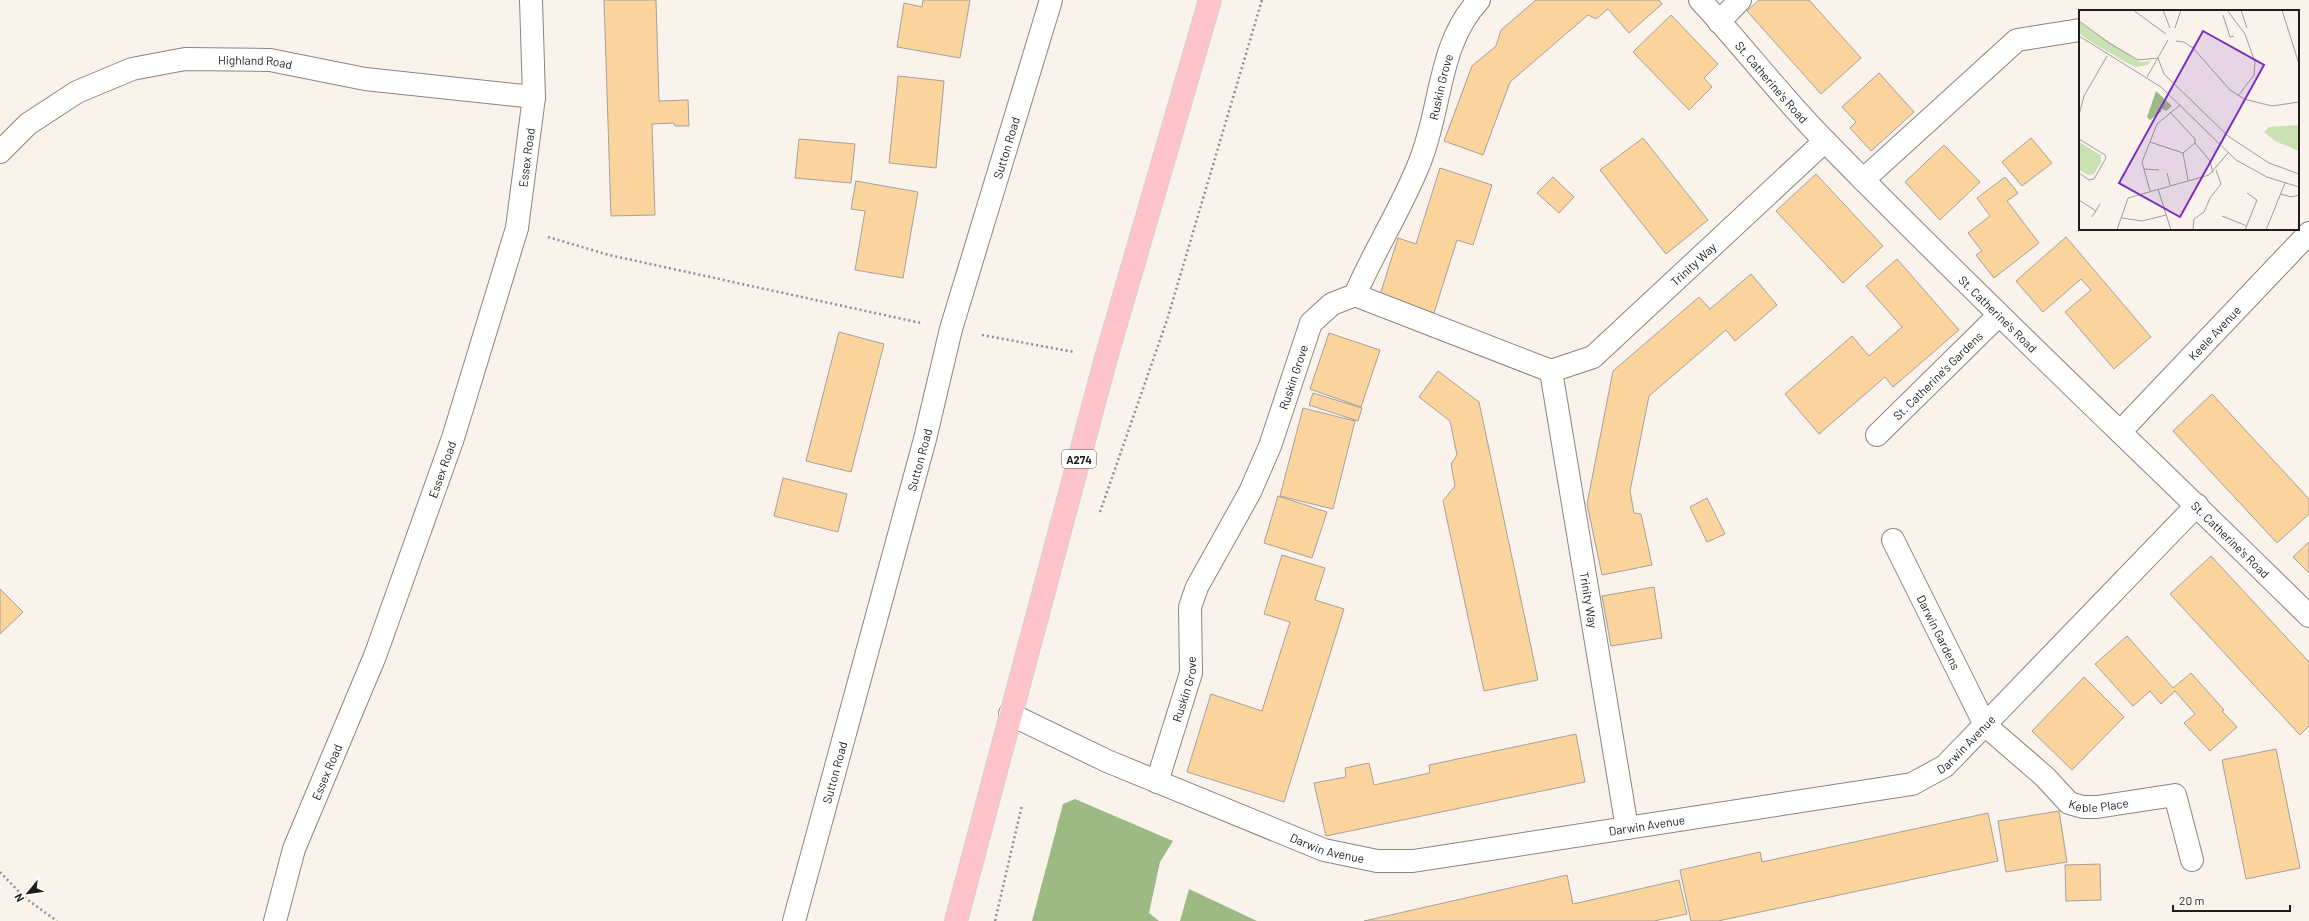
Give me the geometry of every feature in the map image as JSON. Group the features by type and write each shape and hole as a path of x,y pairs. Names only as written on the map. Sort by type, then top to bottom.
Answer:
{"main road":[{"name":"A274","path":"956,921 1106,358 1210,0"}],"street":[{"name":"Essex Road","path":"275,921 294,848 375,656 453,438 517,228 534,97 531,0"},
{"name":"Sutton Road","path":"794,921 923,447 951,329 1051,0"},
{"name":"Ruskin Grove","path":"1157,782 1190,673 1190,607 1197,587 1250,492 1270,446 1311,323 1332,304 1355,296 1419,164 1436,110 1447,54 1455,32 1468,12 1479,0"},
{"name":"St. Catherine's Road","path":"1700,0 1825,141 1863,180 1998,316 2197,505 2309,616"},
{"path":"1719,22 1740,0"},
{"path":"1863,180 2017,40 2079,30"},
{"name":"Highland Road","path":"0,152 28,124 77,92 132,70 185,58 270,60 366,79 534,97"},
{"name":"Trinity Way","path":"1627,828 1551,371 1593,357 1825,141"},
{"name":"Keele Avenue","path":"2120,432 2309,233"},
{"path":"1355,296 1551,371"},
{"name":"St. Catherine's Gardens","path":"1877,435 1998,316"},
{"name":"Darwin Avenue","path":"1010,714 1107,761 1324,850 1376,860 1413,861 1912,784 1945,766 2197,505"},
{"name":"Darwin Gardens","path":"1893,540 1985,725"},
{"name":"Keble Place","path":"1985,725 2045,777 2069,803 2083,808 2175,795 2192,860"}],"path":[{"path":"1099,516 1167,320 1262,0"},
{"path":"517,228 609,255 951,329 1106,358"},
{"path":"995,921 1023,804"},
{"path":"0,872 25,898 57,921"}],"green space":[{"path":"1075,799 1173,841 1160,862 1149,913 1159,921 1032,921 1063,804"},
{"path":"1189,889 1257,921 1180,921"}],"building":[{"path":"604,0 656,0 659,101 688,100 689,126 675,126 674,123 652,124 655,215 611,216"},
{"path":"923,0 970,0 960,58 897,47 904,3 922,7"},
{"path":"1536,0 1659,0 1662,4 1629,33 1608,9 1596,19 1588,15 1510,82 1483,155 1444,141 1472,66 1496,46 1501,30"},
{"path":"1759,0 1809,0 1861,58 1821,94 1747,11"},
{"path":"1671,15 1718,64 1704,78 1712,87 1689,110 1633,52"},
{"path":"1879,73 1914,112 1871,151 1850,128 1856,122 1842,107"},
{"path":"898,76 944,81 936,168 889,163"},
{"path":"1643,138 1708,220 1666,254 1600,170"},
{"path":"2031,138 2052,163 2022,186 2002,162"},
{"path":"799,139 855,144 851,183 795,178"},
{"path":"1944,145 1980,182 1940,220 1905,182"},
{"path":"1440,168 1492,185 1473,245 1457,240 1434,313 1380,295 1398,238 1416,244"},
{"path":"1816,174 1883,246 1843,283 1776,211"},
{"path":"1553,177 1574,197 1559,213 1537,193"},
{"path":"2005,177 2018,193 2007,201 2039,243 1994,278 1976,255 1982,251 1968,233 1990,216 1977,198"},
{"path":"856,181 918,192 903,278 855,270 865,211 851,209"},
{"path":"2066,237 2151,337 2114,369 2065,312 2091,290 2081,279 2043,312 2016,281"},
{"path":"1897,259 1959,330 1893,387 1885,377 1819,434 1785,394 1852,336 1869,356 1902,327 1866,286"},
{"path":"1751,274 1777,305 1735,341 1726,330 1649,396 1630,491 1634,513 1641,514 1652,565 1602,575 1587,504 1613,371 1699,297 1710,309"},
{"path":"839,332 884,344 851,472 806,461"},
{"path":"1329,333 1380,350 1361,407 1310,389"},
{"path":"1438,371 1479,402 1538,680 1484,691 1443,501 1455,486 1451,464 1457,455 1450,421 1419,397"},
{"path":"1313,393 1362,408 1358,421 1309,405"},
{"path":"2212,394 2309,499 2309,514 2277,543 2173,431"},
{"path":"1303,408 1355,421 1333,509 1280,496"},
{"path":"783,478 847,494 838,532 774,516"},
{"path":"1278,496 1327,512 1312,558 1264,543"},
{"path":"1707,498 1725,534 1707,542 1690,507"},
{"path":"2309,542 2309,573 2293,557"},
{"path":"1282,555 1325,568 1315,600 1344,609 1284,802 1187,772 1211,694 1262,711 1290,622 1264,614"},
{"path":"2211,556 2309,662 2309,726 2300,735 2170,594"},
{"path":"1654,587 1662,638 1611,646 1602,596"},
{"path":"0,589 23,612 0,634"},
{"path":"2127,636 2173,688 2191,673 2237,727 2210,751 2184,723 2195,714 2175,691 2161,704 2150,691 2133,706 2095,664"},
{"path":"2084,677 2124,717 2072,770 2032,731"},
{"path":"1576,734 1585,782 1326,836 1314,783 1346,777 1345,768 1369,763 1374,785 1430,773 1429,765"},
{"path":"2276,749 2300,868 2246,879 2222,760"},
{"path":"2059,811 2067,862 2006,872 1998,821"},
{"path":"1988,813 1998,861 1718,921 1691,921 1680,870 1760,852 1762,862"},
{"path":"2100,864 2101,900 2066,901 2065,865"},
{"path":"1567,875 1573,904 1679,880 1687,914 1654,921 1364,921"}]}
